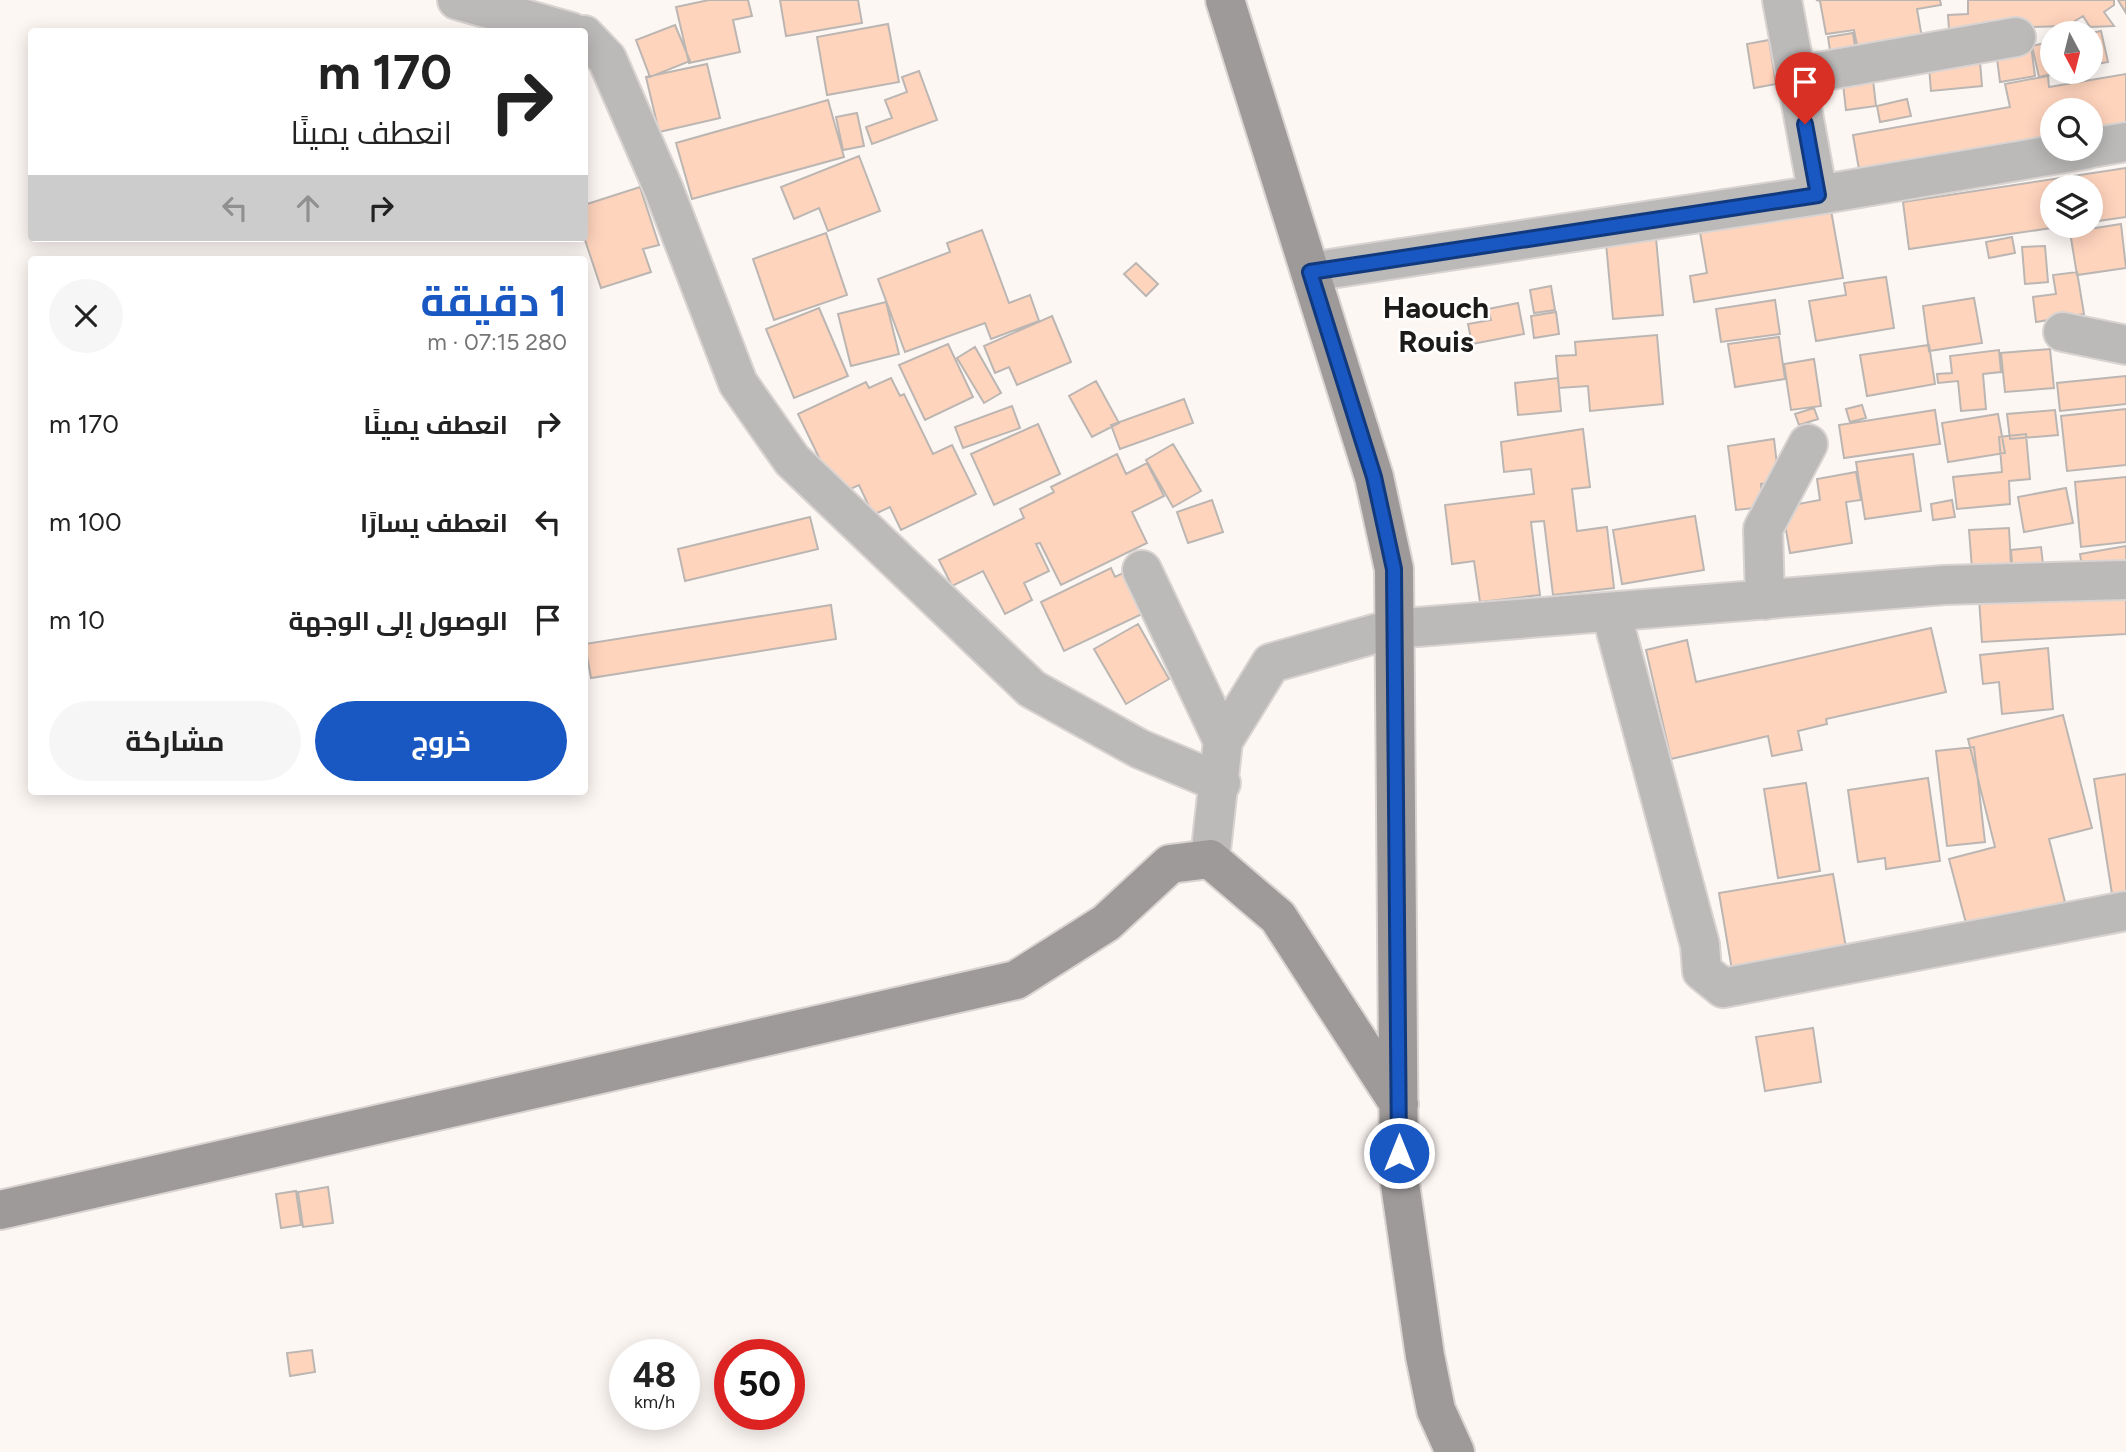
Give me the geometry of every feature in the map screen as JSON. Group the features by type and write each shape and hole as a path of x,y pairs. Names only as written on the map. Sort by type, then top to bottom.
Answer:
{"street":[{"path":"457,0 557,28"},
{"path":"1225,0 1374,477 1394,569 1399,1177 1424,1356 1436,1410 1455,1452"},
{"path":"1782,0 1818,195"},
{"path":"1796,76 2016,37"},
{"path":"588,40 607,59 664,190 738,383 792,460 1032,689 1140,749 1221,783"},
{"path":"2103,146 2126,142"},
{"path":"1310,272 1818,195 2040,157"},
{"path":"2063,332 2126,345"},
{"path":"1765,600 1763,529 1808,443"},
{"path":"1142,570 1223,741 1221,783 1210,859"},
{"path":"1223,741 1271,663 1395,629 1944,586 2126,580"},
{"path":"1611,612 1700,945 1702,971 1723,988 2126,911"},
{"path":"0,1210 1016,980 1106,923 1170,864 1210,859 1278,917 1399,1104"}],"building":[{"path":"709,0 748,0 752,16 733,20 740,52 689,63 676,7"},
{"path":"780,0 858,0 862,23 786,36"},
{"path":"1816,0 1940,0 1941,5 1917,9 1923,44 1859,55 1854,30 1826,34 1820,1"},
{"path":"1968,0 2114,0 2114,5 2104,12 2114,26 2104,26 2104,21 2086,21 2083,16 2075,21 2040,21 2040,27 1949,29 1948,15 1968,14"},
{"path":"2118,0 2126,0 2126,13"},
{"path":"888,24 899,82 827,95 817,37"},
{"path":"675,25 690,61 650,77 636,40"},
{"path":"1853,33 1856,53 1831,57 1828,37"},
{"path":"1769,40 1776,84 1754,88 1747,44"},
{"path":"2040,44 2040,77 2039,77 2032,46"},
{"path":"2104,44 2108,62 2104,63"},
{"path":"2031,46 2035,76 2000,82 1996,51"},
{"path":"1980,62 1982,86 1931,91 1929,67"},
{"path":"707,64 720,118 659,132 646,77"},
{"path":"919,71 937,120 872,144 866,127 892,118 885,100 907,92 902,77"},
{"path":"2126,74 2126,127 2103,132 2103,98 2040,98 2040,142 1860,175 1853,135 2010,107 2005,84 2040,77 2040,84 2049,84 2049,87 2104,84 2104,78"},
{"path":"1873,80 1876,106 1846,110 1843,84"},
{"path":"1907,99 1911,116 1880,122 1877,106"},
{"path":"828,100 844,157 692,199 676,143"},
{"path":"857,113 864,146 843,150 836,117"},
{"path":"859,156 880,211 828,231 819,208 794,219 781,187"},
{"path":"2126,168 2126,217 2103,220 2103,175 2080,175"},
{"path":"2040,181 2040,230 1909,249 1903,202"},
{"path":"640,187 659,245 643,249 651,272 601,288 586,242 588,242 588,204"},
{"path":"1829,199 1843,278 1694,302 1690,276 1707,273 1700,232 1765,221"},
{"path":"2121,224 2126,268 2077,275 2071,238 2103,238 2103,227"},
{"path":"982,230 1009,303 1030,295 1039,321 991,339 985,323 905,352 878,279 950,252 947,243"},
{"path":"826,233 847,295 774,320 753,259"},
{"path":"2012,237 2015,253 1989,258 1986,242"},
{"path":"1656,238 1663,315 1613,319 1606,243"},
{"path":"2045,246 2048,282 2025,284 2022,247"},
{"path":"1136,263 1158,284 1146,296 1124,274"},
{"path":"2077,272 2084,314 2036,322 2033,297 2056,294 2053,275"},
{"path":"1886,277 1894,328 1816,341 1809,301 1846,295 1844,283"},
{"path":"1551,286 1555,310 1534,313 1530,290"},
{"path":"1974,298 1982,343 1929,351 1923,306"},
{"path":"1775,300 1780,334 1721,342 1716,309"},
{"path":"886,302 899,354 851,366 838,314"},
{"path":"1518,303 1524,334 1472,344 1468,324 1491,320 1488,309"},
{"path":"819,308 848,376 794,398 766,329"},
{"path":"1556,312 1559,334 1534,338 1531,316"},
{"path":"1052,316 1071,362 1017,385 1009,367 995,373 984,346"},
{"path":"1657,335 1663,404 1590,411 1588,386 1559,388 1556,356 1576,355 1575,342"},
{"path":"1779,337 1785,379 1735,387 1728,344"},
{"path":"948,344 973,397 925,420 899,365"},
{"path":"1929,345 1935,384 1867,396 1860,355"},
{"path":"975,347 1001,393 984,403 957,358"},
{"path":"2050,349 2054,388 2005,392 2001,353"},
{"path":"1999,350 2001,372 1983,374 1986,409 1961,411 1958,381 1938,383 1937,374 1952,373 1950,356"},
{"path":"1814,359 1821,406 1791,410 1784,364"},
{"path":"2126,376 2126,404 2060,411 2057,383"},
{"path":"891,378 900,396 904,394 933,454 952,445 976,494 901,530 890,507 873,515 859,485 837,495 798,414 866,382 869,388"},
{"path":"1558,378 1561,411 1518,415 1515,383"},
{"path":"1096,381 1119,423 1092,437 1069,396"},
{"path":"1184,399 1193,423 1120,449 1111,425"},
{"path":"1862,405 1866,418 1850,422 1846,409"},
{"path":"1012,406 1020,428 963,448 955,427"},
{"path":"1814,408 1818,419 1799,425 1795,414"},
{"path":"2126,409 2126,465 2067,471 2061,416"},
{"path":"1935,410 1940,444 1844,458 1839,425"},
{"path":"2055,410 2058,435 2010,439 2007,414"},
{"path":"1998,414 2005,453 1948,462 1942,423"},
{"path":"1038,424 1060,474 994,505 971,454"},
{"path":"1583,429 1590,487 1572,489 1577,531 1607,527 1614,588 1553,595 1544,521 1531,522 1540,595 1480,602 1474,561 1452,564 1445,505 1534,494 1531,469 1504,472 1501,442"},
{"path":"2026,434 2030,479 2009,481 2010,504 1957,509 1953,477 2002,472 1999,437"},
{"path":"1774,439 1779,482 1761,484 1763,507 1736,510 1728,446"},
{"path":"1173,444 1201,491 1173,507 1146,460"},
{"path":"1117,454 1126,474 1147,463 1164,496 1132,512 1147,543 1061,585 1040,543 1036,544 1049,571 1024,583 1032,600 1005,614 983,571 952,586 939,560 1024,518 1020,509 1054,492 1051,487"},
{"path":"1913,454 1921,511 1865,519 1856,462"},
{"path":"1856,472 1861,500 1846,502 1852,543 1790,553 1782,507 1820,500 1817,479"},
{"path":"2126,477 2126,542 2081,547 2075,482"},
{"path":"2066,488 2073,523 2024,532 2018,497"},
{"path":"1212,500 1223,532 1188,543 1177,512"},
{"path":"1952,500 1955,517 1933,520 1931,504"},
{"path":"1695,516 1704,570 1622,584 1613,530"},
{"path":"810,517 818,549 685,581 678,549"},
{"path":"2009,528 2011,566 1972,569 1969,530"},
{"path":"2126,546 2126,567 2083,573 2080,554"},
{"path":"2041,547 2044,573 2013,575 2011,550"},
{"path":"1142,564 1161,605 1064,651 1041,602 1111,568 1115,577"},
{"path":"2126,590 2126,634 1982,642 1979,598"},
{"path":"831,605 836,639 591,678 588,644"},
{"path":"1138,624 1169,679 1126,704 1094,649"},
{"path":"1931,628 1946,692 1826,719 1827,724 1798,731 1802,750 1772,756 1768,736 1671,759 1646,650 1687,640 1696,682"},
{"path":"2048,648 2053,709 2002,714 1999,682 1983,684 1980,655"},
{"path":"2063,715 2092,828 2049,839 2065,902 1967,927 1949,859 1995,847 1968,739"},
{"path":"1974,747 1985,842 1947,846 1936,751"},
{"path":"2126,774 2126,892 2112,894 2094,779"},
{"path":"1928,778 1940,861 1886,869 1885,858 1858,862 1848,790"},
{"path":"1806,783 1820,871 1778,878 1764,789"},
{"path":"1833,874 1848,959 1732,970 1719,893"},
{"path":"1813,1028 1821,1082 1765,1091 1756,1037"},
{"path":"328,1187 333,1223 303,1227 298,1192"},
{"path":"296,1191 301,1225 281,1228 276,1194"},
{"path":"312,1350 315,1372 290,1376 287,1353"}],"district":[{"name":"Haouch Rouis","path":"1436,325"}],"route":[{"path":"1399,1153 1394,569 1374,477 1310,272 1818,195 1805,124"}]}
